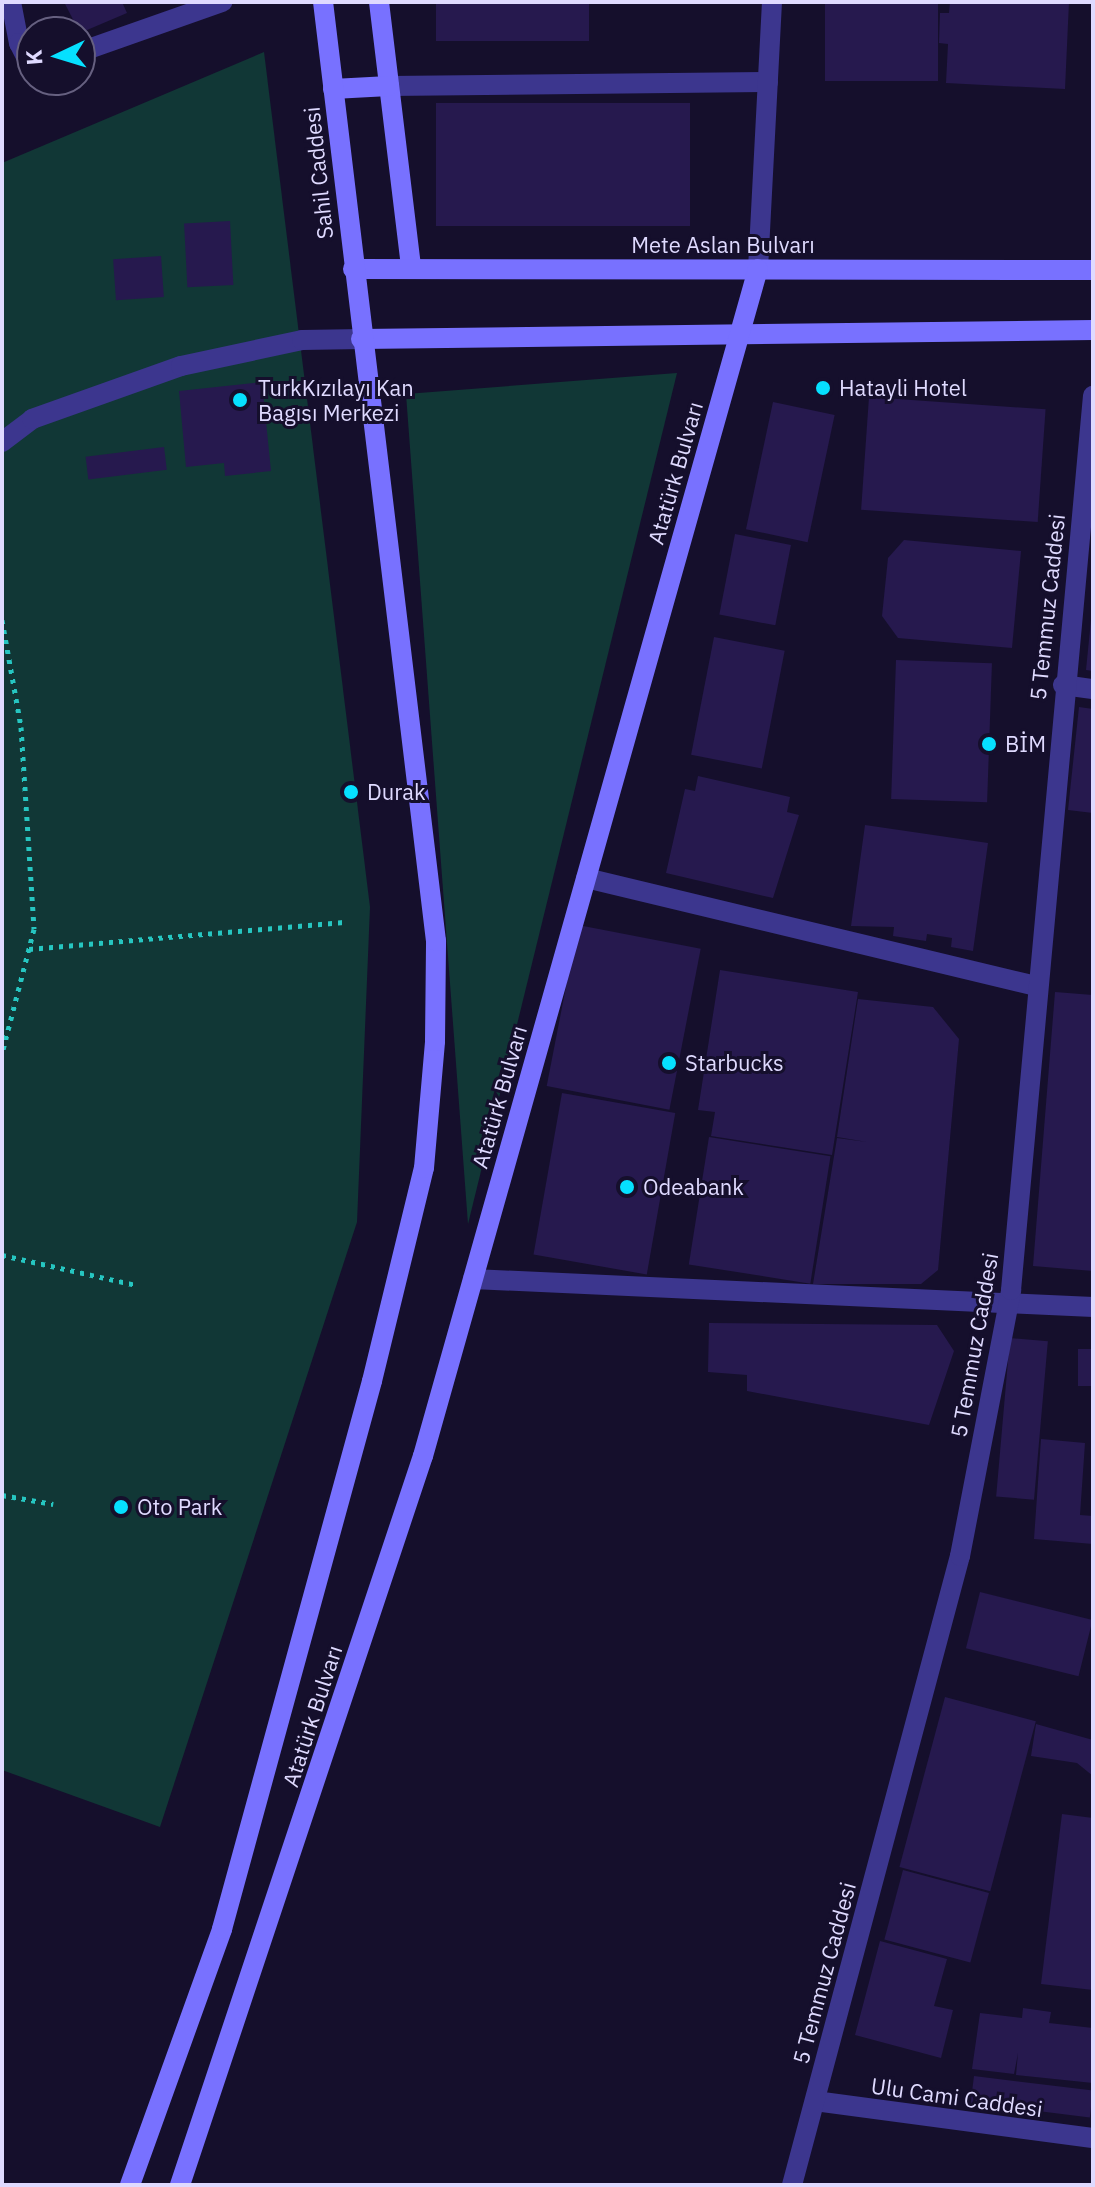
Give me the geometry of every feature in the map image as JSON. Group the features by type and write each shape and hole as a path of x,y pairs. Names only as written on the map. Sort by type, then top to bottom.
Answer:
{"street":[{"path":"10,44 11,2"},
{"path":"96,46 222,2"},
{"name":"Sahil Caddesi","path":"323,2 361,339"},
{"path":"379,2 411,266"},
{"name":"Atatürk Bulvarı","path":"180,2185 423,1456 758,269 772,2"},
{"path":"333,89 768,82"},
{"name":"Mete Aslan Bulvarı","path":"353,269 411,266 1093,270"},
{"path":"2,442 32,419 181,366 302,340 739,339 1093,330"},
{"name":"Atatürk Bulvarı","path":"130,2185 222,1929 424,1168 436,941 361,339"},
{"name":"5 Temmuz Caddesi","path":"792,2185 960,1556 1008,1305 1063,685 1093,396"},
{"path":"1063,685 1093,689"},
{"path":"586,878 1036,986"},
{"path":"473,1279 1093,1307"},
{"name":"Ulu Cami Caddesi","path":"815,2101 1093,2138"}],"path":[{"path":"2,620 21,727 34,929 2,1054"},
{"path":"29,949 344,922"},
{"path":"2,1255 136,1285"},
{"path":"2,1495 53,1504"}],"green space":[{"path":"264,52 370,907 357,1222 160,1827 2,1770 2,163"},
{"path":"677,373 468,1224 406,394"}],"building":[{"path":"64,2 122,2 127,13 96,26 96,16 71,16"},
{"path":"436,2 589,2 589,41 436,41"},
{"path":"825,2 938,2 938,81 825,81"},
{"path":"950,2 1069,2 1065,89 946,83 948,44 939,43 940,13 949,13"},
{"path":"436,103 690,103 690,226 436,226"},
{"path":"230,221 233,285 187,287 184,223"},
{"path":"161,256 164,297 116,300 113,259"},
{"path":"262,382 271,471 225,476 224,463 186,467 179,391"},
{"path":"869,397 1046,409 1038,522 861,510"},
{"path":"773,402 835,415 808,542 746,529"},
{"path":"164,447 167,470 88,479 86,457"},
{"path":"735,534 791,545 775,625 719,614"},
{"path":"904,540 1021,551 1012,648 898,638 882,616 888,558"},
{"path":"1093,621 1093,671 1086,670"},
{"path":"714,637 785,651 762,769 691,755"},
{"path":"896,660 992,663 987,802 891,799"},
{"path":"1079,707 1093,709 1093,813 1068,810"},
{"path":"698,776 790,797 787,812 799,815 773,898 666,873 685,789 695,791"},
{"path":"865,825 988,843 973,951 951,947 952,938 927,934 926,941 893,936 894,927 851,926"},
{"path":"578,925 701,949 669,1110 547,1086"},
{"path":"720,970 858,992 832,1155 711,1136 715,1112 698,1110"},
{"path":"1055,992 1093,995 1093,1271 1033,1266"},
{"path":"858,999 933,1007 959,1039 938,1270 921,1284 813,1284 837,1138 867,1142 837,1137"},
{"path":"562,1093 675,1113 647,1274 534,1255"},
{"path":"709,1137 830,1156 810,1284 689,1264"},
{"path":"709,1323 937,1325 954,1351 929,1425 747,1391 747,1375 708,1372"},
{"path":"1010,1338 1048,1341 1034,1500 996,1496"},
{"path":"1078,1349 1093,1349 1093,1386 1078,1386"},
{"path":"1041,1439 1085,1443 1080,1515 1093,1516 1093,1544 1034,1539"},
{"path":"980,1592 1093,1620 1079,1676 966,1648"},
{"path":"945,1697 1036,1721 990,1891 899,1867"},
{"path":"1036,1724 1093,1740 1093,1776 1077,1763 1031,1756"},
{"path":"1062,1814 1093,1818 1093,1990 1041,1984"},
{"path":"903,1870 989,1893 970,1963 884,1940"},
{"path":"880,1941 947,1959 934,2006 953,2010 941,2058 855,2035"},
{"path":"1023,2008 1051,2012 1049,2023 1093,2028 1093,2083 1016,2075 1018,2053 1014,2074 972,2069 980,2013 1022,2018"},
{"path":"974,2076 1093,2091 1090,2117 971,2103"}],"place":[{"name":"Hatayli Hotel","path":"823,388"},
{"name":"TurkKızılayı Kan Bagısı Merkezi","path":"240,400"},
{"name":"BİM","path":"989,744"},
{"name":"Durak","path":"351,792"},
{"name":"Starbucks","path":"669,1063"},
{"name":"Odeabank","path":"627,1187"},
{"name":"Oto Park","path":"121,1507"}]}
